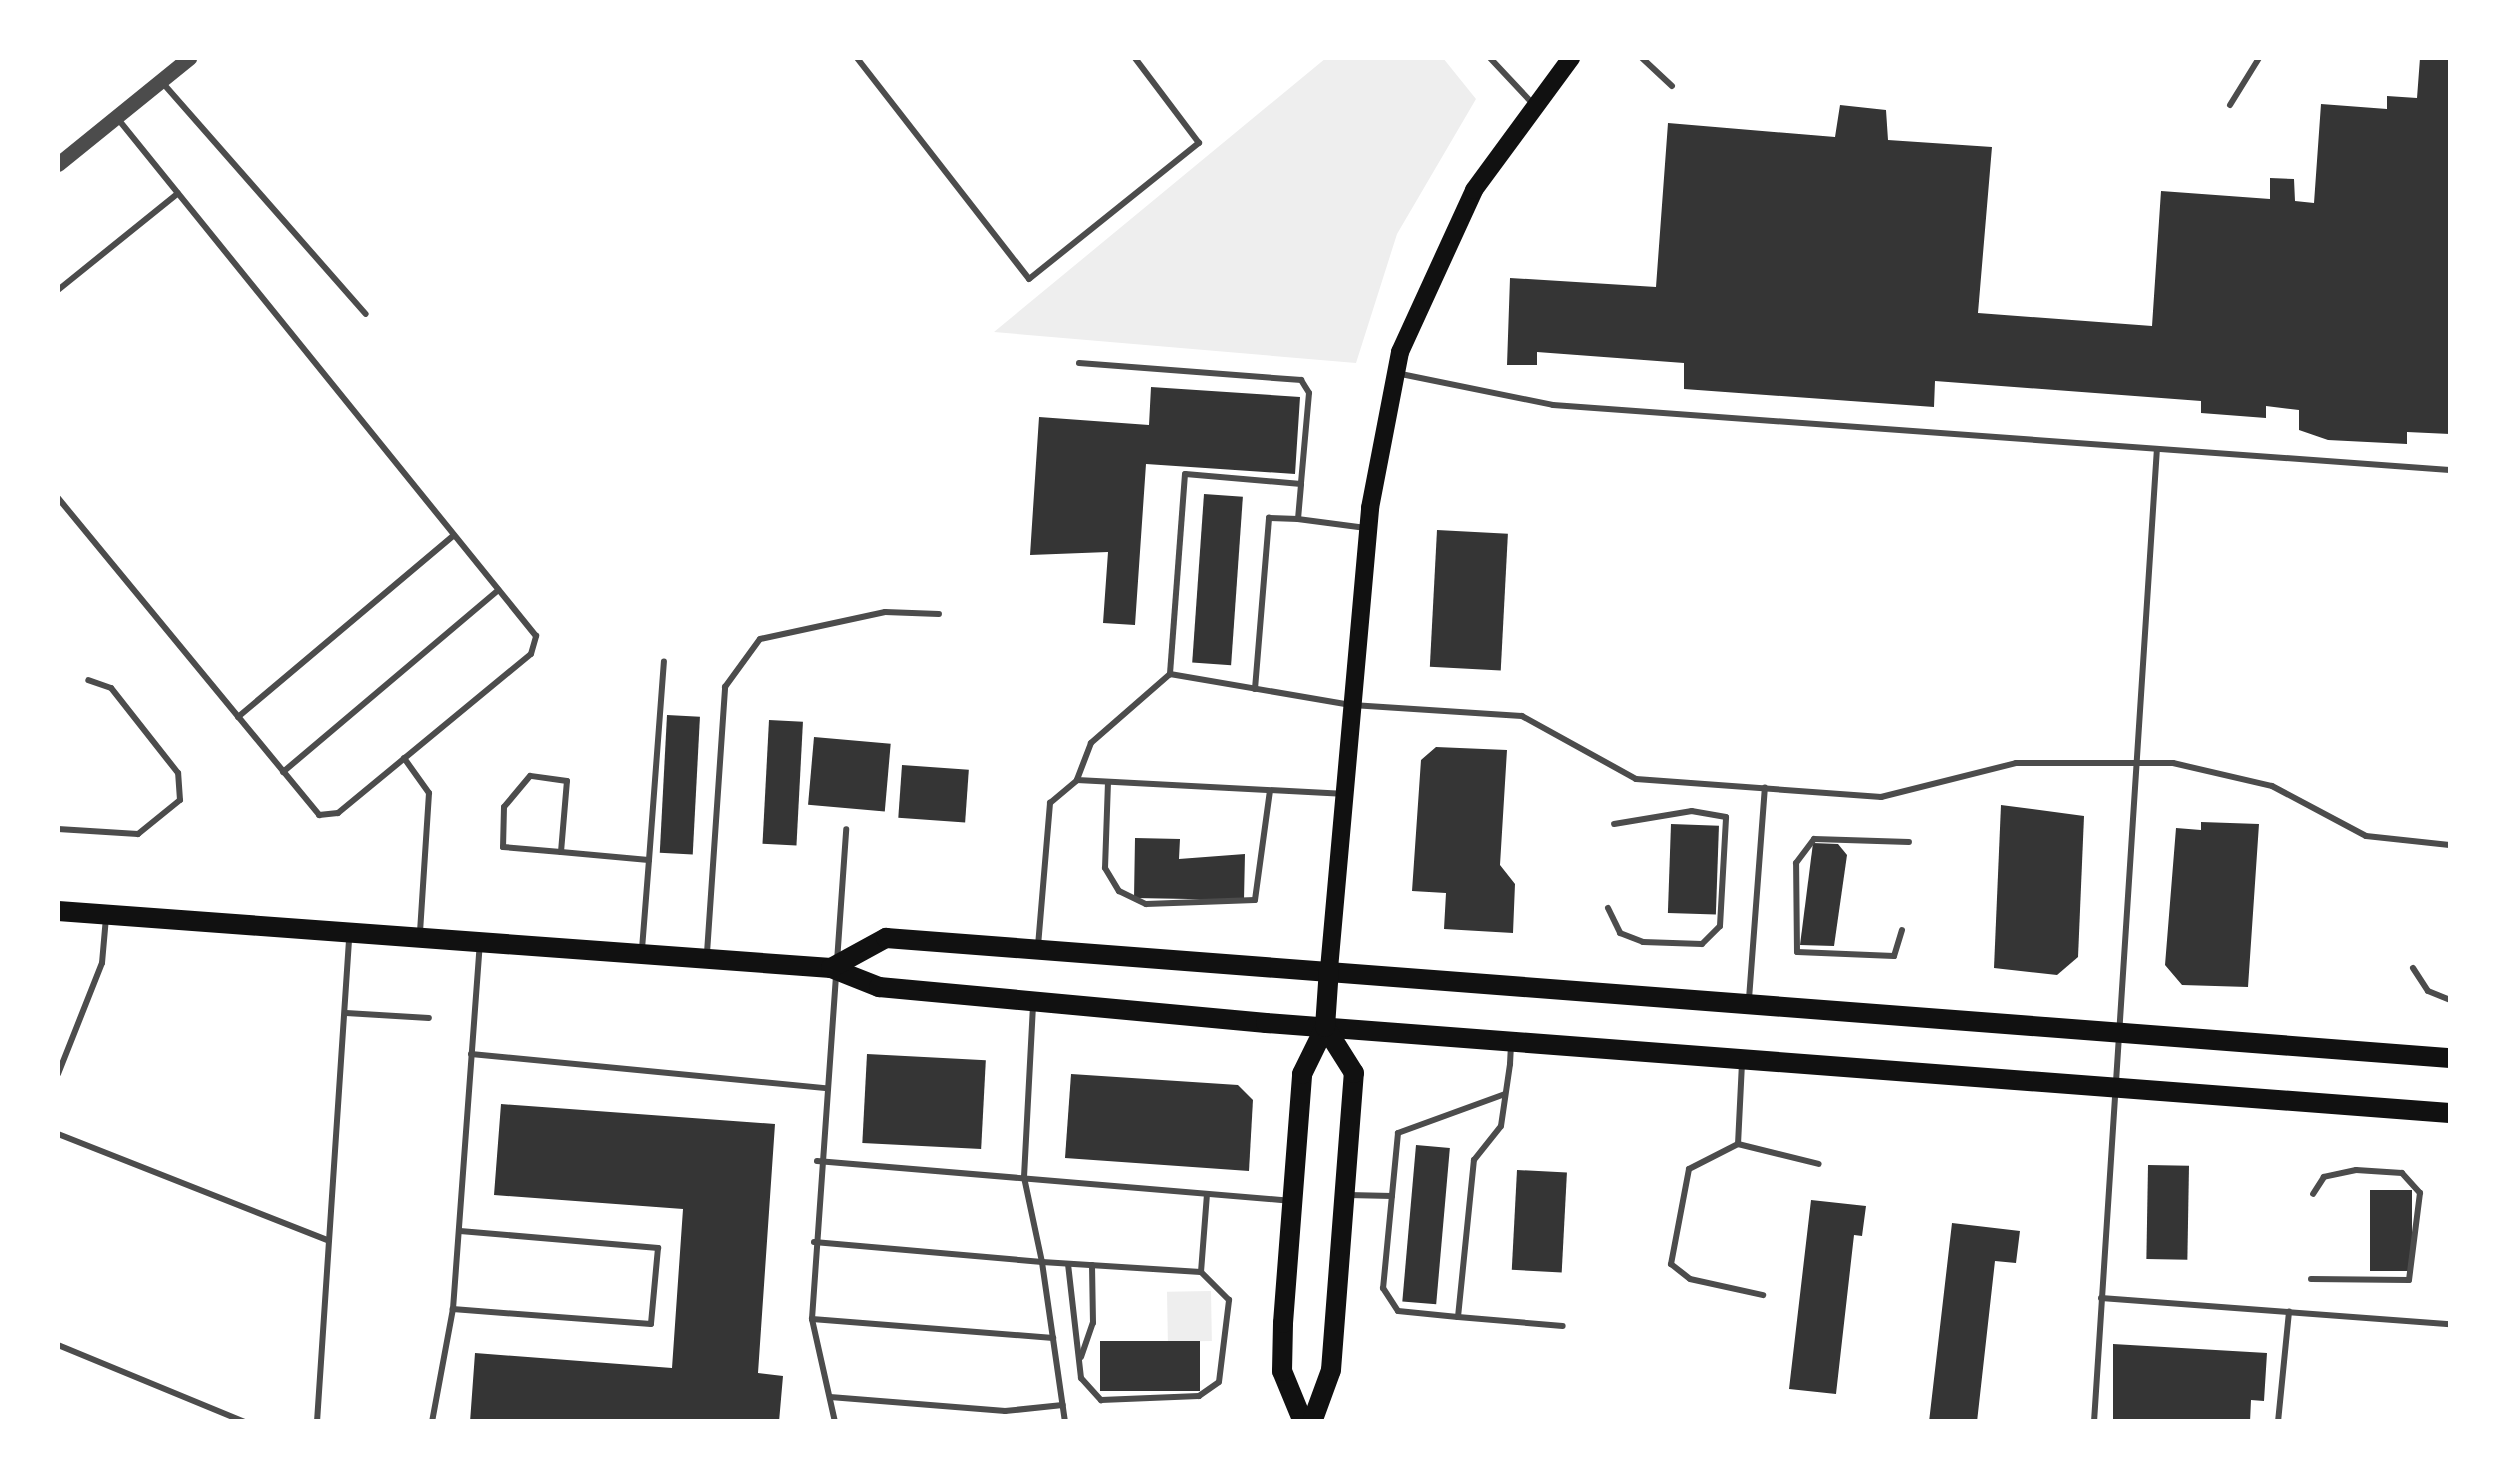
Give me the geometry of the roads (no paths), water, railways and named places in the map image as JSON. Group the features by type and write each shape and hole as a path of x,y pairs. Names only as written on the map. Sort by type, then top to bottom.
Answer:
{"main road":[{"path":"1304,1422 1282,1371 1302,1074 1325,1028 1368,529 1395,372 1434,267 1533,104 1570,58"},
{"path":"58,911 831,968 879,987 1325,1028 2112,1084 2450,1113"},
{"path":"831,968 886,938 1329,968 1749,1005 2450,1058"},
{"path":"1312,1422 1331,1370 1354,1073 1325,1028"}],"street":[{"path":"58,164 180,60"}],"lane":[{"path":"857,58 1029,278 1199,143 1136,58"},
{"path":"1490,58 1533,104"},
{"path":"1642,58 1672,86"},
{"path":"2230,105 2259,58"},
{"path":"160,80 366,314"},
{"path":"58,498 319,815 338,813 531,654 536,636 115,115"},
{"path":"58,290 178,192"},
{"path":"1078,363 1301,380 1309,393 1298,520"},
{"path":"1395,372 1553,405 2450,470"},
{"path":"2094,1422 2114,1033 2157,449"},
{"path":"1038,948 1050,804 1077,780 1091,743 1170,674 1185,474 1301,484"},
{"path":"1255,689 1270,518 1368,529"},
{"path":"238,717 454,535"},
{"path":"283,772 498,590"},
{"path":"706,959 724,687 760,639 868,615 939,614"},
{"path":"641,955 664,662"},
{"path":"1170,674 1352,705 1522,716 1628,777 1901,796 2016,763 2133,760 2258,782 2366,836 2450,845"},
{"path":"58,829 138,834 182,790 178,772 111,688 88,680"},
{"path":"404,758 429,793 427,940"},
{"path":"561,852 568,781 530,776 504,807 503,847 649,860"},
{"path":"1077,780 1345,794"},
{"path":"1108,782 1106,868 1119,890 1146,904 1256,900 1270,790"},
{"path":"1749,1005 1765,788"},
{"path":"1608,908 1620,932 1643,942 1702,944 1720,926 1726,817 1692,811 1614,824"},
{"path":"834,1422 812,1319 817,1162 846,829"},
{"path":"1902,930 1894,956 1797,952 1796,863 1814,838 1909,842"},
{"path":"58,1074 102,963 106,915"},
{"path":"316,1422 349,935"},
{"path":"432,1422 452,1309 460,1232 480,944"},
{"path":"2413,968 2428,992 2450,1000"},
{"path":"1034,1002 1024,1177 1042,1262 1065,1422"},
{"path":"346,1013 428,1018"},
{"path":"1458,1317 1474,1160 1501,1126 1511,1040"},
{"path":"471,1054 825,1088"},
{"path":"1738,1144 1742,1057"},
{"path":"1505,1094 1398,1133 1383,1288 1398,1312 1563,1326"},
{"path":"58,1134 329,1241"},
{"path":"1763,1295 1690,1279 1671,1264 1689,1169 1738,1144 1819,1164"},
{"path":"817,1162 1292,1201"},
{"path":"2311,1278 2409,1280 2420,1193 2402,1173 2356,1170 2324,1177 2313,1194"},
{"path":"1200,1272 1207,1194"},
{"path":"1344,1196 1392,1196"},
{"path":"452,1309 651,1324 658,1248 460,1232"},
{"path":"814,1242 1200,1272 1226,1293 1230,1309 1224,1368 1208,1394 1094,1398 1080,1359 1068,1264"},
{"path":"1080,1359 1093,1323 1092,1266"},
{"path":"2102,1298 2450,1324"},
{"path":"2278,1422 2289,1312"},
{"path":"812,1319 1053,1338"},
{"path":"58,1345 245,1422"},
{"path":"830,1397 1005,1411 1062,1405"}]}
